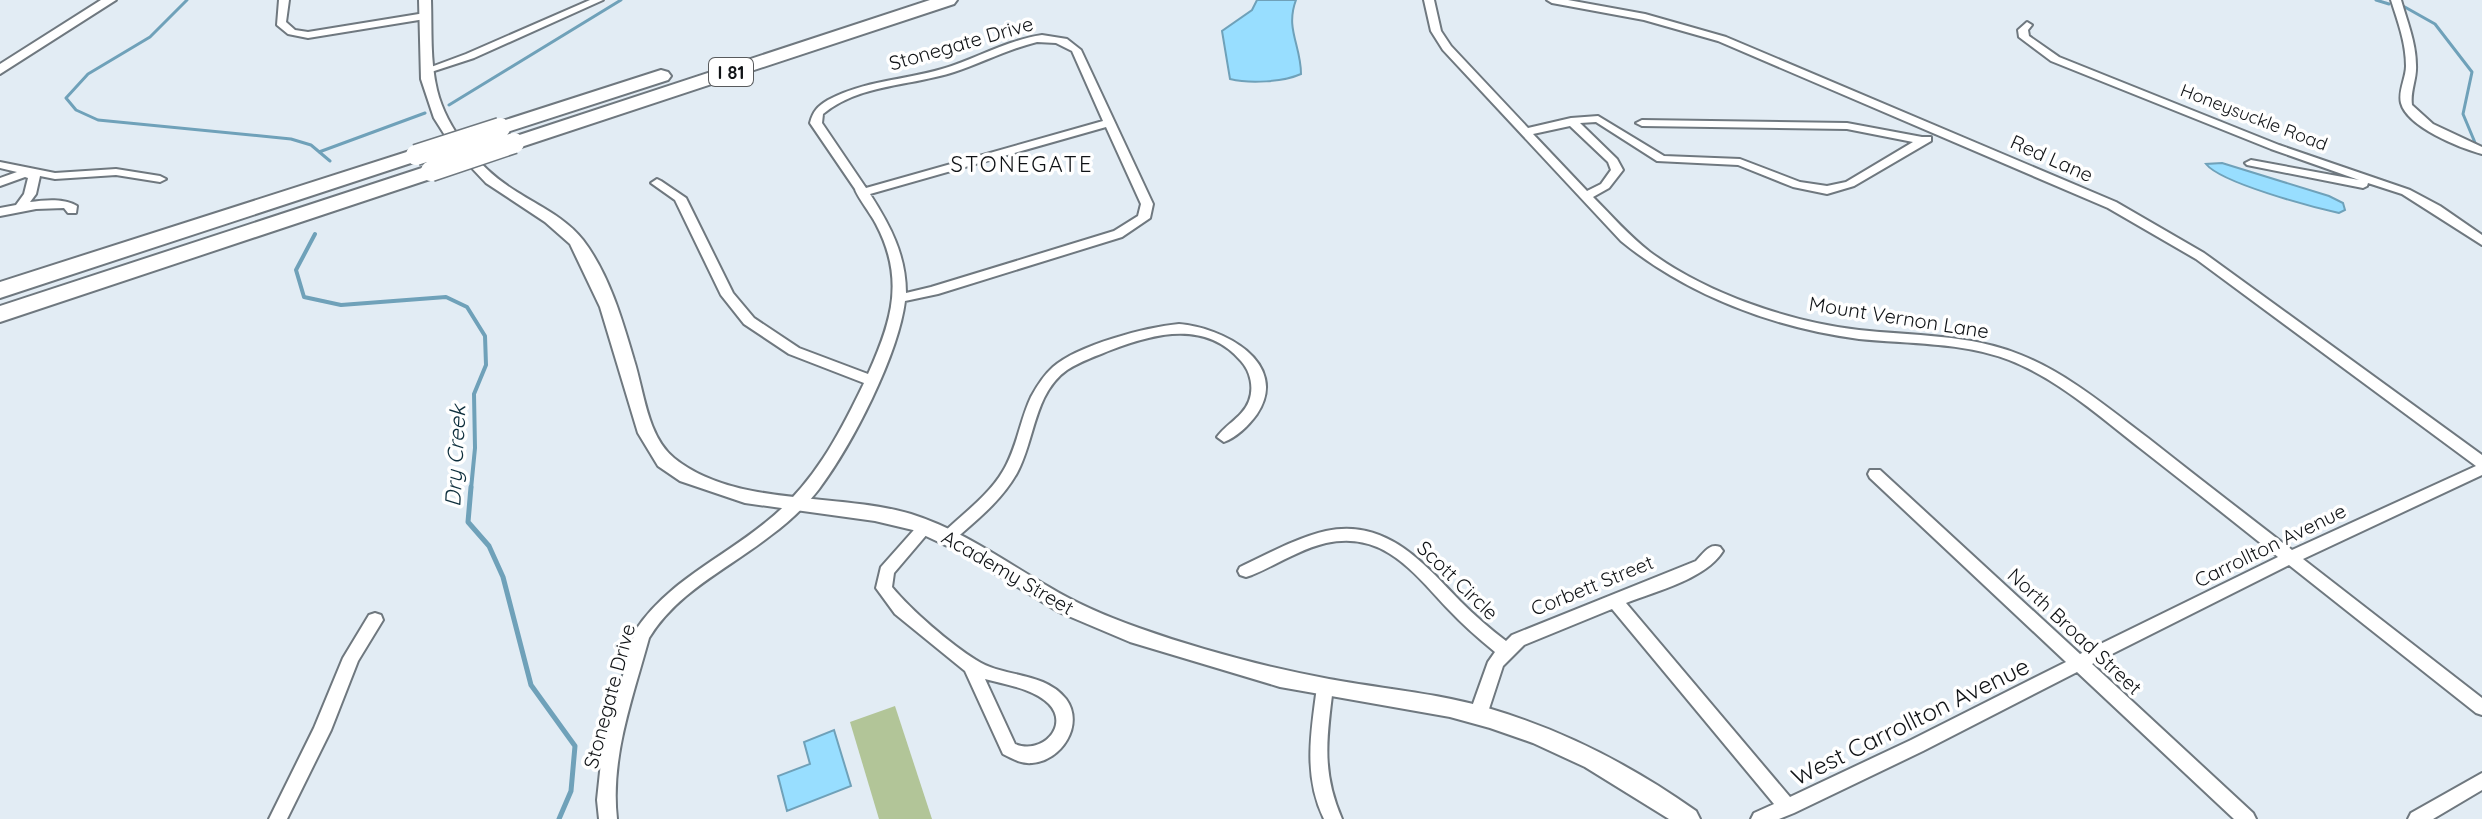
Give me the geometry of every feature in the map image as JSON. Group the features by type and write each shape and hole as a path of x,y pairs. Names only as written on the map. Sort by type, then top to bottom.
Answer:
{"highway":[{"name":"I 81","path":"507,136 896,0"},
{"name":"I 81","path":"0,290 948,0"},
{"name":"I 81","path":"0,314 423,163"}],"street":[{"path":"0,70 110,0"},
{"path":"284,0 281,23 299,34 326,34 425,16"},
{"name":"Academy Street","path":"425,0 428,70 435,105 476,166 562,229 580,246 610,316 648,437 667,463 683,475 717,488 871,511 926,526 949,536 1053,599 1098,622 1250,669 1325,687 1478,715 1527,731 1597,764 1688,819"},
{"path":"428,70 470,56 598,0"},
{"name":"Mount Vernon Lane","path":"1429,0 1430,14 1441,39 1625,238 1653,262 1730,298 1807,325 1984,348 2043,370 2098,407 2482,708"},
{"name":"Red Lane","path":"1552,0 1645,17 1722,39 2084,192 2154,227 2231,278 2482,466"},
{"path":"2396,0 2410,55 2411,79 2405,103 2424,123 2482,151"},
{"name":"Honeysuckle Road","path":"2027,25 2022,34 2031,44 2075,68 2287,151 2395,188 2436,209 2482,241"},
{"name":"Stonegate Drive","path":"608,819 605,792 608,769 641,636 648,622 670,599 764,533 798,502 838,447 890,338 900,298 900,278 891,243 816,123 822,108 837,99 949,70 1022,43 1047,39 1064,42 1074,48 1147,204 1147,212 1139,224 1118,234 990,274 900,298"},
{"path":"1526,132 1571,121 1601,120 1661,159 1740,162 1787,182 1827,190 1850,184 1940,130"},
{"path":"1571,121 1613,161 1617,170 1605,186 1587,196"},
{"path":"861,193 1109,123"},
{"path":"1642,123 1847,126 1923,141"},
{"path":"2251,163 2395,188"},
{"path":"0,165 34,176 30,194 21,206"},
{"path":"0,182 24,172 66,177 116,172 160,179"},
{"path":"657,183 680,198 727,295 749,321 794,351 870,380"},
{"path":"0,212 21,206 67,204 72,210"},
{"path":"949,536 1008,475 1045,381 1060,366 1073,360 1168,329 1195,329 1218,335 1239,351 1257,378 1259,388 1254,406 1224,437"},
{"name":"Carrollton Avenue","path":"2080,665 2289,558 2482,466"},
{"name":"North Broad Street","path":"1875,474 2247,819"},
{"path":"926,526 887,571 884,588 901,609 971,666 1053,697 1064,712 1065,722 1056,743 1036,756 1026,757 1009,749 971,666"},
{"name":"Scott Circle","path":"1246,571 1325,537 1350,535 1382,541 1410,558 1479,629 1505,650"},
{"name":"Corbett Street","path":"1505,650 1533,632 1702,565 1715,551"},
{"path":"1615,601 1788,807"},
{"path":"278,819 322,730 351,658 375,620"},
{"path":"1478,715 1485,687 1505,650"},
{"name":"West Carrollton Avenue","path":"1760,819 2080,665"},
{"path":"1325,687 1318,768 1324,802 1333,819"},
{"path":"2417,819 2482,781"}],"green space":[{"path":"895,706 932,819 879,819 850,722"}],"water":[{"path":"1257,0 1296,0 1292,20 1301,74 1266,81 1230,79 1222,31 1252,10"},
{"path":"2222,163 2329,196 2343,203 2345,210 2339,213 2268,193 2229,179 2206,164"},
{"path":"834,730 851,786 787,811 778,776 810,764 804,742"}],"waterway":[{"name":"Dry Creek","path":"187,0 150,37 88,74 66,98 76,110 98,120 291,139 311,145 319,152"},
{"path":"449,105 621,0"},
{"path":"2376,0 2389,4"},
{"path":"2403,6 2435,24 2472,72 2463,114 2476,145"},
{"path":"319,152 425,113"},
{"name":"Dry Creek","path":"319,152 330,161"},
{"name":"Dry Creek","path":"315,234 296,270 304,297 341,305 446,297 467,307 485,336 486,365 474,394 475,448 471,489"},
{"name":"Dry Creek","path":"471,487 468,522 489,546 503,577 531,685 575,746 571,791 559,819"}],"district":[{"name":"STONEGATE","path":"1022,164"}]}
